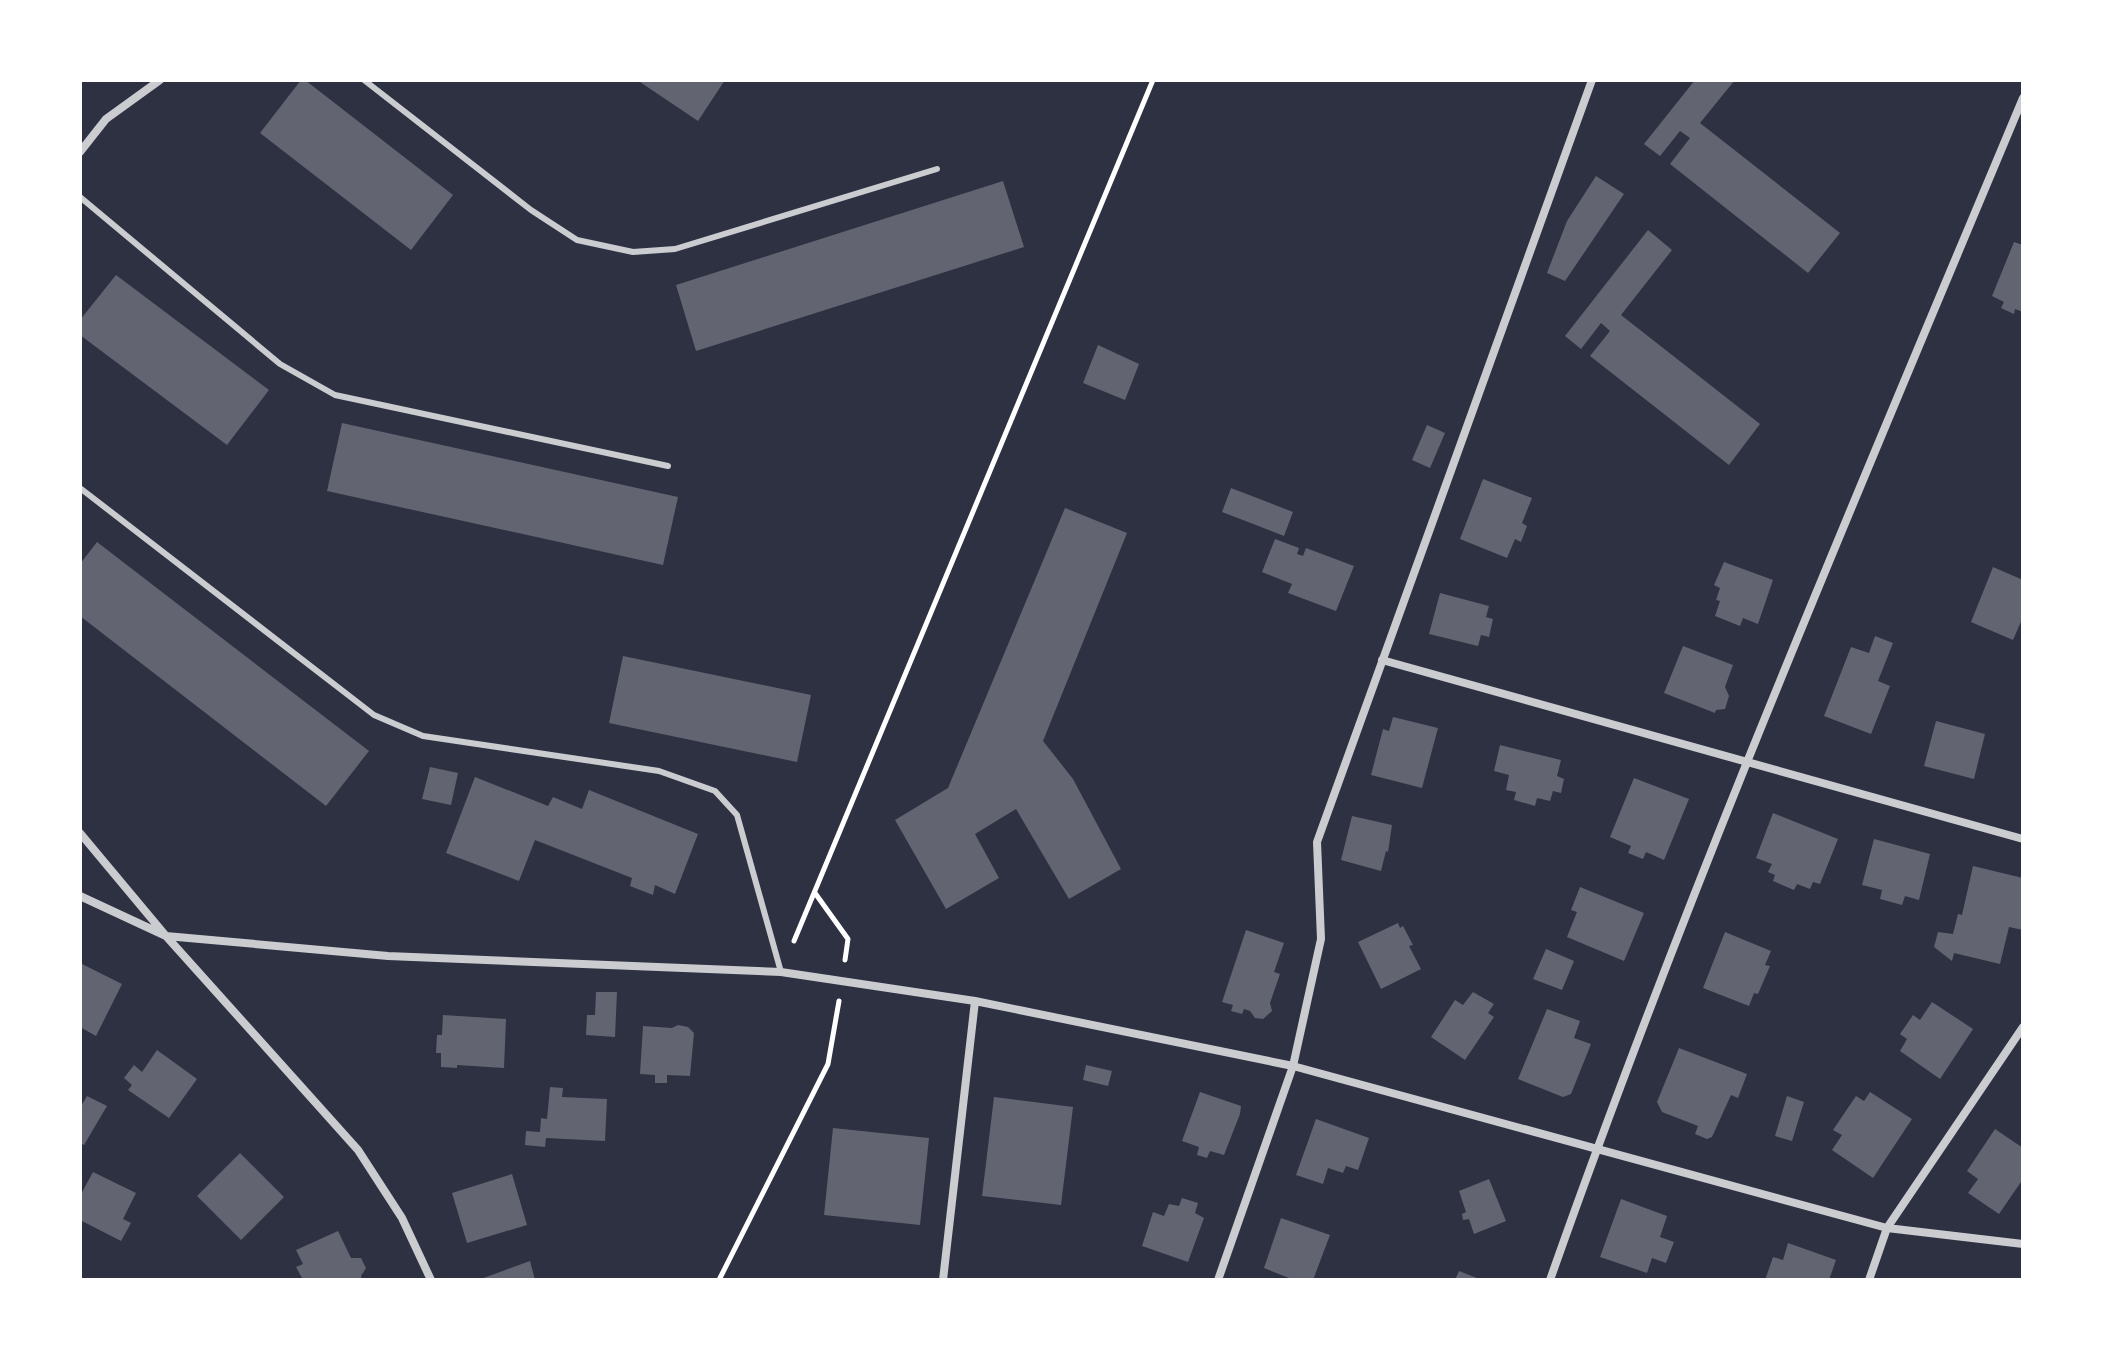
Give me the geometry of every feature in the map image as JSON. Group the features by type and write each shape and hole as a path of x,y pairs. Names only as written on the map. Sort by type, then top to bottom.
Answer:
{"street":[{"path":"80,152 106,119 160,80"},
{"path":"1218,1280 1293,1066 1321,939 1317,842 1592,80"},
{"path":"1550,1280 1596,1148 1745,762 2023,98"},
{"path":"1382,660 2023,839"},
{"path":"80,833 166,936 358,1150 402,1218 431,1280"},
{"path":"80,896 166,936 388,956 781,972 975,1001 1293,1066 1887,1228 2023,1244"},
{"path":"943,1280 975,1001"},
{"path":"1869,1280 1887,1228 2023,1027"}],"lane":[{"path":"364,80 531,210 577,240 633,252 675,249 937,169"},
{"path":"80,197 280,364 335,395 668,466"},
{"path":"80,488 374,715 423,736 659,771 715,791 737,815 781,972"}],"path":[{"path":"781,972 1153,80"},
{"path":"719,1280 828,1064 848,939 814,892"}],"building":[{"path":"301,80 305,80 453,195 411,250 260,133"},
{"path":"637,80 725,80 698,121"},
{"path":"1695,80 1735,80 1700,123 1840,233 1808,273 1670,164 1690,138 1680,131 1660,156 1644,144"},
{"path":"1596,176 1624,194 1565,281 1547,273 1567,221"},
{"path":"1003,181 1024,247 696,351 676,285"},
{"path":"1648,230 1672,250 1621,315 1760,424 1729,465 1590,356 1610,331 1601,323 1581,349 1565,336"},
{"path":"2014,242 2023,245 2023,312 2015,309 2014,314 2001,308 2004,302 1992,296"},
{"path":"116,275 269,390 227,445 80,335 80,320"},
{"path":"1098,345 1139,364 1125,400 1083,383"},
{"path":"342,423 678,497 663,565 327,491"},
{"path":"1427,425 1445,433 1430,468 1412,460"},
{"path":"1483,479 1532,498 1522,523 1527,526 1521,542 1515,539 1507,558 1460,539"},
{"path":"1231,488 1293,512 1284,536 1222,512"},
{"path":"1065,508 1127,533 1043,741 1073,779 1121,869 1069,899 1016,809 975,834 999,878 946,909 895,820 948,788"},
{"path":"1275,539 1299,548 1297,554 1303,556 1306,548 1354,566 1336,611 1288,593 1292,584 1262,572"},
{"path":"97,542 369,751 326,806 80,616 80,564"},
{"path":"1724,562 1773,580 1758,624 1743,618 1740,626 1715,616 1720,588 1714,585"},
{"path":"1993,567 2023,580 2023,617 2013,640 1971,622"},
{"path":"1440,593 1489,606 1486,617 1493,619 1489,637 1481,635 1478,646 1429,634"},
{"path":"1875,636 1893,643 1878,681 1890,686 1871,734 1824,716 1851,647 1869,653"},
{"path":"1683,646 1733,665 1725,687 1729,696 1725,709 1716,710 1715,713 1664,693"},
{"path":"623,656 811,695 797,762 609,723"},
{"path":"1393,717 1438,728 1422,788 1371,775 1383,729 1389,731"},
{"path":"1936,721 1985,734 1974,779 1924,766"},
{"path":"1500,745 1561,760 1557,776 1564,779 1561,793 1553,791 1550,801 1537,798 1535,806 1514,800 1516,792 1506,790 1509,775 1494,771"},
{"path":"430,767 458,773 451,805 422,799"},
{"path":"475,777 548,806 553,797 582,809 589,790 698,834 675,894 655,885 653,895 630,886 632,878 535,840 519,881 446,853"},
{"path":"1634,778 1689,799 1664,860 1646,852 1643,859 1628,853 1631,846 1610,837"},
{"path":"1773,813 1838,839 1820,884 1813,882 1810,889 1797,884 1794,890 1773,881 1775,875 1768,872 1772,864 1756,858"},
{"path":"1352,816 1392,825 1381,871 1341,860"},
{"path":"1874,839 1930,854 1919,900 1905,896 1902,905 1880,899 1882,890 1862,885"},
{"path":"1973,866 2023,878 2023,930 2009,927 2000,964 1954,953 1952,961 1934,947 1938,932 1953,934 1958,914 1962,915"},
{"path":"1580,887 1644,913 1624,961 1567,937 1577,912 1571,910"},
{"path":"1398,923 1400,928 1403,926 1413,945 1409,946 1421,969 1381,989 1358,942"},
{"path":"1246,930 1284,943 1274,972 1280,974 1270,1003 1272,1011 1263,1019 1255,1018 1244,1009 1242,1014 1231,1011 1233,1005 1222,1002"},
{"path":"1725,932 1771,951 1765,965 1770,966 1749,1006 1703,988"},
{"path":"1546,949 1574,961 1562,990 1533,979"},
{"path":"80,963 122,984 96,1036 80,1027"},
{"path":"596,992 617,992 615,1037 586,1035 587,1015 595,1015"},
{"path":"1473,992 1494,1004 1488,1013 1494,1017 1465,1060 1431,1037 1455,1000 1463,1005"},
{"path":"1932,1002 1973,1029 1940,1079 1900,1051 1907,1039 1900,1034 1913,1015 1920,1020"},
{"path":"1547,1009 1580,1021 1574,1038 1591,1044 1571,1094 1563,1097 1518,1079"},
{"path":"443,1015 506,1019 504,1068 441,1067 441,1053 436,1053 437,1035 442,1035"},
{"path":"678,1025 688,1027 694,1033 690,1076 667,1075 667,1083 655,1083 655,1075 640,1074 643,1026 672,1028"},
{"path":"1679,1048 1747,1074 1738,1098 1731,1095 1712,1137 1707,1139 1695,1134 1698,1126 1662,1112 1657,1102"},
{"path":"157,1050 197,1079 169,1118 128,1090 132,1085 124,1078 134,1065 142,1072"},
{"path":"1086,1065 1112,1071 1108,1086 1083,1080"},
{"path":"550,1087 563,1088 562,1097 607,1099 605,1141 546,1138 545,1147 525,1145 526,1131 540,1132 541,1118 547,1119"},
{"path":"1200,1092 1241,1106 1224,1155 1210,1151 1207,1158 1197,1155 1199,1147 1182,1141"},
{"path":"1870,1092 1912,1119 1873,1178 1832,1150 1842,1135 1833,1130 1856,1096 1864,1101"},
{"path":"87,1096 107,1106 84,1145 80,1143 80,1108"},
{"path":"1787,1096 1804,1102 1792,1141 1775,1136"},
{"path":"994,1097 1073,1107 1061,1205 982,1196"},
{"path":"1316,1119 1369,1138 1358,1170 1346,1166 1343,1173 1328,1168 1323,1184 1296,1175"},
{"path":"833,1128 929,1138 920,1225 824,1215"},
{"path":"1995,1129 2023,1148 2023,1179 1999,1214 1968,1193 1978,1179 1967,1171"},
{"path":"240,1153 284,1197 241,1240 197,1196"},
{"path":"93,1172 136,1193 123,1219 131,1223 121,1241 80,1220 80,1196"},
{"path":"512,1174 527,1225 467,1243 452,1193"},
{"path":"1489,1179 1506,1221 1474,1234 1469,1219 1463,1220 1462,1214 1466,1212 1459,1191"},
{"path":"1182,1198 1198,1203 1195,1213 1204,1218 1188,1262 1142,1246 1153,1212 1164,1216 1169,1204 1179,1206"},
{"path":"1621,1199 1667,1216 1660,1237 1674,1242 1666,1263 1652,1258 1647,1273 1600,1257"},
{"path":"1281,1218 1330,1235 1313,1280 1294,1280 1264,1268"},
{"path":"338,1231 351,1258 361,1258 366,1268 362,1280 303,1280 296,1267 303,1264 296,1250"},
{"path":"1788,1243 1836,1260 1829,1280 1765,1280 1773,1257 1783,1260"},
{"path":"530,1261 535,1280 478,1280"},
{"path":"1459,1271 1482,1280 1455,1280"}]}
